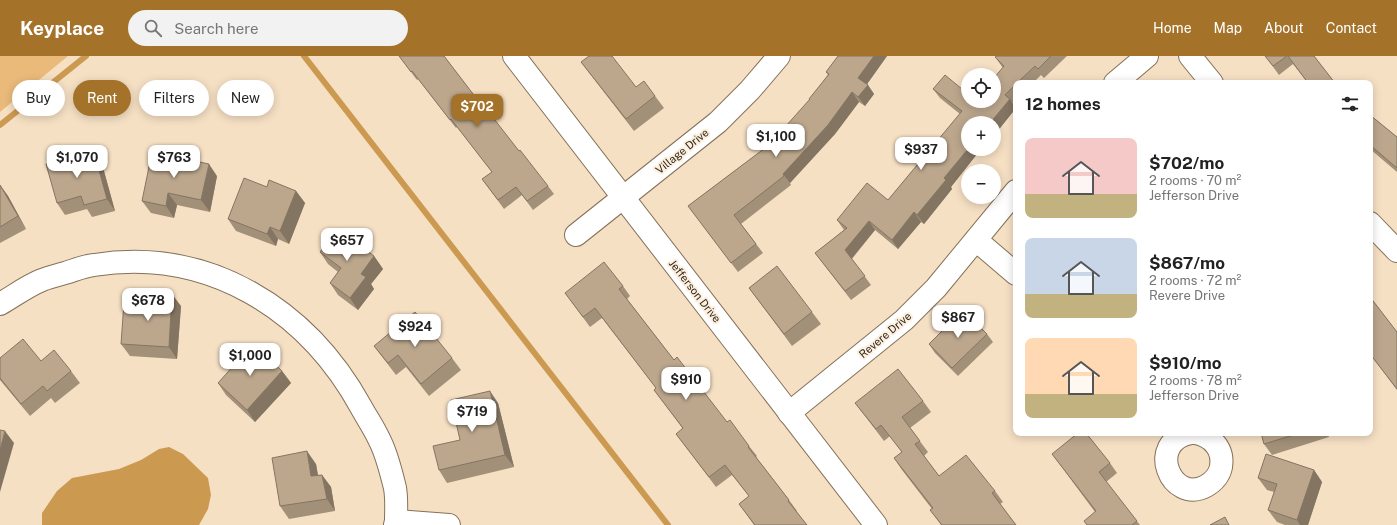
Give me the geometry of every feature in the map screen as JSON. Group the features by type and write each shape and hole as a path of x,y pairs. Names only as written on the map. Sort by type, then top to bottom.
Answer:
{"street":[{"name":"Jefferson Drive","path":"514,56 876,525"},
{"name":"Village Drive","path":"576,236 718,122 750,90 779,56"},
{"path":"1119,80 1147,56"},
{"path":"1190,56 1210,80"},
{"name":"Revere Drive","path":"789,414 904,320 936,288 1013,195"},
{"path":"1373,226 1397,251"},
{"path":"976,240 1013,271"},
{"path":"0,304 42,280 93,265 123,262 154,262 185,267 214,275 242,287 269,303 293,322 315,343 335,366 353,392 380,440 395,489 396,523 449,525"}],"shaded area":[{"path":"0,56 68,56 39,80 12,80 12,102 0,112"},
{"path":"169,447 183,454 208,478 211,495 208,509 199,525 42,525 42,513 57,491 72,478 119,469 141,460 159,449"}],"building":[{"path":"399,56 444,56 483,107 484,106 548,186 527,201 516,187 498,200 482,179 492,172"},
{"path":"589,56 612,56 636,87 644,81 655,96 626,119 581,62"},
{"path":"838,56 874,56 858,78 868,85 858,97 852,92 828,125 783,174 784,176 734,215 756,244 731,263 688,206 769,145 810,99 829,74 826,72"},
{"path":"1051,56 1038,69 1035,66 1020,80 1013,80 1013,87 1005,95 1010,99 996,116 961,116 961,156 962,156 944,178 946,180 917,215 914,212 892,240 869,221 845,250 865,276 845,291 815,253 847,228 837,220 867,183 888,200 962,111 933,89 945,75 961,88 961,108 1001,108 1001,70 1004,66 995,57"},
{"path":"1265,56 1287,56 1273,66"},
{"path":"1288,56 1314,56 1333,80 1306,80"},
{"path":"1373,117 1397,137 1397,168 1373,148"},
{"path":"94,152 107,199 84,205 81,196 57,203 46,164"},
{"path":"152,152 209,164 201,200 168,193 166,206 142,201"},
{"path":"244,178 267,187 269,180 296,191 280,231 270,227 267,234 228,219"},
{"path":"0,185 18,216 0,227"},
{"path":"338,228 374,256 361,274 366,277 350,298 330,283 341,268 320,252"},
{"path":"604,262 623,286 619,289 674,360 677,357 727,422 730,420 749,446 748,447 807,525 755,525 739,504 749,496 725,465 709,477 676,434 683,428 654,390 656,388 595,308 583,317 565,293"},
{"path":"777,266 812,312 784,334 749,288"},
{"path":"151,293 172,294 169,347 121,344 124,302 151,303"},
{"path":"1373,301 1397,332 1397,389 1373,358"},
{"path":"963,310 987,334 952,368 929,344"},
{"path":"415,312 452,358 421,384 398,355 388,363 374,346"},
{"path":"23,339 41,361 54,350 71,371 47,391 43,386 21,404 0,378 0,358"},
{"path":"253,344 282,371 247,410 218,383"},
{"path":"898,369 923,401 902,417 920,441 915,444 939,476 966,455 995,491 992,493 1016,525 942,525 930,510 933,508 894,458 902,452 881,425 876,429 855,403"},
{"path":"490,391 505,455 439,470 433,446 460,440 451,400"},
{"path":"0,430 5,431 0,450"},
{"path":"1074,436 1088,436 1110,463 1099,472 1137,521 1132,525 1087,525 1084,521 1096,511 1052,454"},
{"path":"1262,436 1290,436 1264,444"},
{"path":"307,451 311,476 322,475 327,499 280,506 272,458"},
{"path":"1266,454 1314,470 1297,520 1268,510 1277,484 1258,478"},
{"path":"1225,517 1229,525 1210,525"}],"waterway":[{"path":"0,125 86,56"},
{"path":"304,56 668,525"}]}
